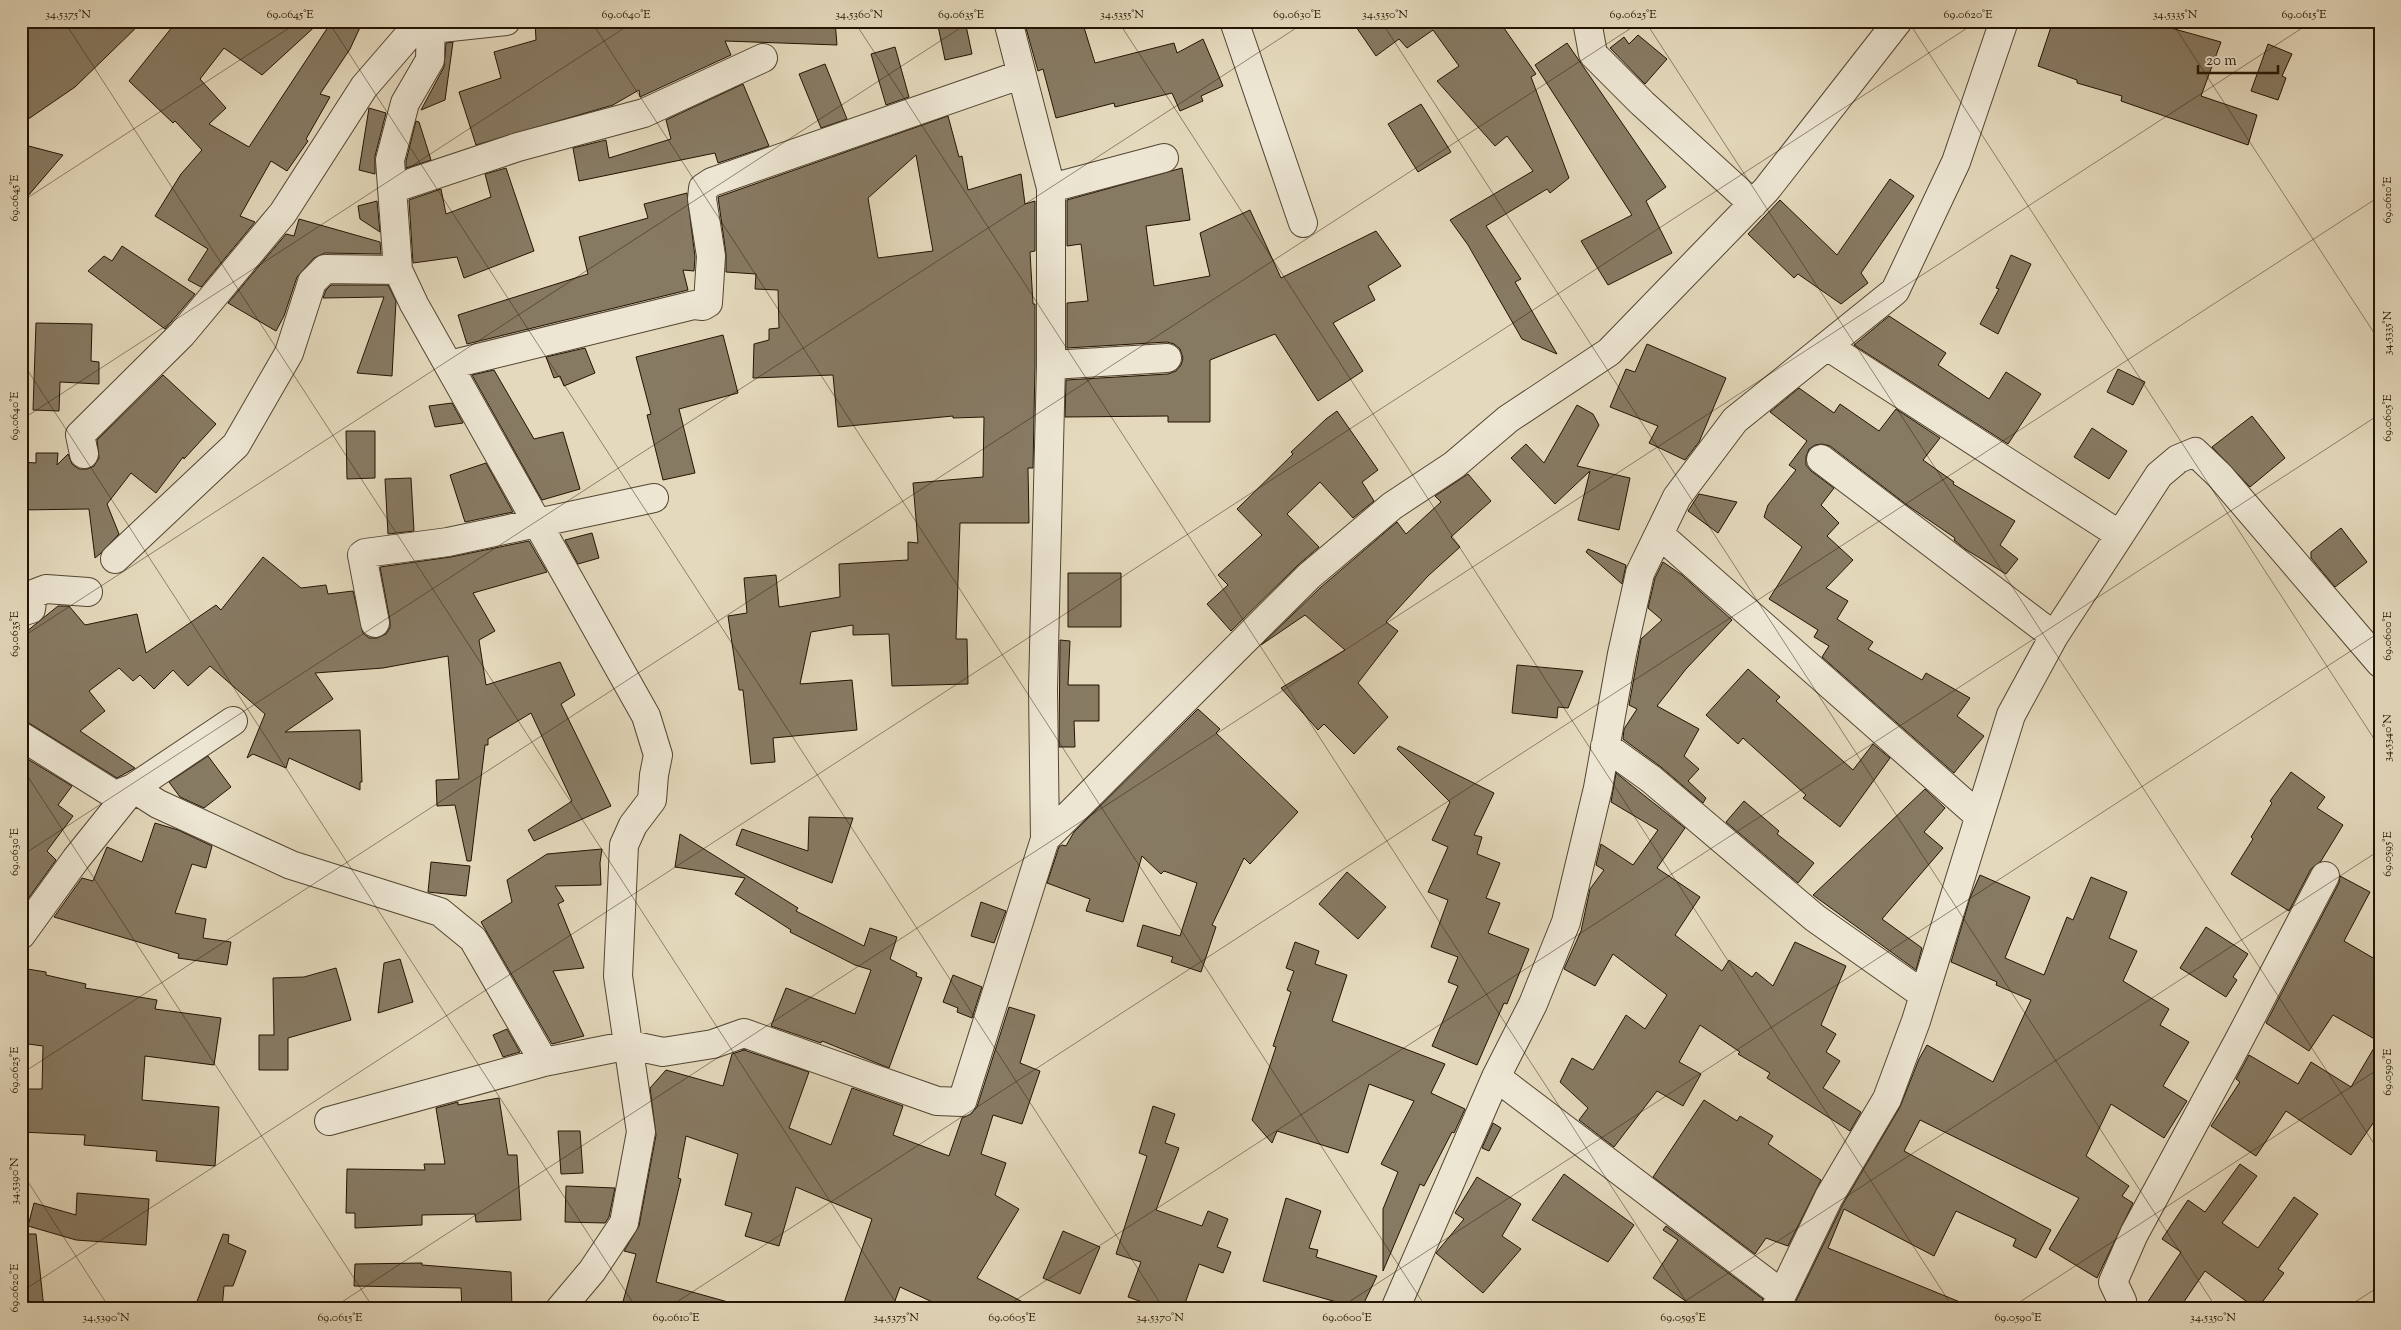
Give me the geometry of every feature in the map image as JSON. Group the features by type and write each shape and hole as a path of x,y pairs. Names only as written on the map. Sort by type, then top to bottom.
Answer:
{"street":[{"path":"84,454 80,435 182,334 283,213 364,86 428,24 506,21"},
{"path":"329,1121 544,1062 630,1045 663,1052 713,1044 744,1033 937,1101 962,1102 1045,839 1043,689 1051,365 1051,188 1020,75 1008,21"},
{"path":"1234,21 1303,223"},
{"path":"1587,21 1593,54 1642,103 1753,204"},
{"path":"1045,839 1310,576 1392,506 1454,465 1508,419 1609,352 1766,190 1898,21"},
{"path":"1394,1309 1496,1077 1533,1004 1566,922 1605,746 1622,654 1640,574 1677,497 1735,420 1895,291 1956,162 2004,21"},
{"path":"428,24 430,60 405,103 390,160 398,270 414,304 538,521 646,716 658,755 652,800 633,825 624,845 618,976 630,1045 641,1132 624,1223 592,1271 560,1309"},
{"path":"392,189 518,148 644,113 762,58"},
{"path":"449,365 694,304 703,306 708,303 711,256 702,199 703,188 712,182 1020,75"},
{"path":"1051,188 1164,158"},
{"path":"115,559 236,445 289,353 312,282 325,269 398,270"},
{"path":"1827,346 2120,535"},
{"path":"1051,365 1167,358"},
{"path":"1496,1077 1779,1301 1829,1197 1887,1099 1924,995 2011,714 2054,636 2159,475 2178,459 2195,452 2220,476 2380,663"},
{"path":"1821,459 2054,636"},
{"path":"375,623 362,556 365,553 448,542 538,521 654,498"},
{"path":"1659,534 1979,816"},
{"path":"21,612 31,609 33,594 46,589 88,592"},
{"path":"21,736 115,795 133,788 233,721"},
{"path":"1605,746 1651,778 1815,918 1924,995"},
{"path":"133,788 158,804 292,865 440,912 473,940 544,1062"},
{"path":"21,935 76,859 133,788"},
{"path":"2118,1309 2122,1301 2113,1282 2134,1234 2238,1042 2324,876"}],"building":[{"path":"21,21 143,21 75,87 21,124"},
{"path":"177,21 321,21 262,75 224,48 200,79 226,108 209,124 249,147 332,21 363,21 350,49 320,94 330,97 306,139 308,141 287,171 271,161 240,216 255,222 201,287 188,280 208,249 155,216 181,174 202,150 175,121 173,123 129,81"},
{"path":"535,21 835,21 837,45 725,41 731,55 640,97 639,90 613,105 476,145 459,92 501,78 494,52 536,40"},
{"path":"937,21 965,21 972,54 945,60"},
{"path":"1024,21 1082,21 1095,63 1174,43 1177,53 1203,39 1223,86 1201,96 1203,101 1180,111 1172,93 1115,107 1114,103 1056,118 1043,69 1038,71"},
{"path":"1352,21 1499,21 1536,74 1531,77 1569,178 1550,193 1547,189 1486,226 1521,279 1515,282 1557,354 1522,339 1468,245 1450,220 1533,171 1507,136 1495,146 1437,81 1459,66 1433,30 1407,48 1399,39 1376,56"},
{"path":"2053,21 2146,21 2221,42 2201,96 2257,115 2248,145 2121,101 2122,96 2077,83 2077,80 2038,66"},
{"path":"1638,35 1667,59 1645,84 1610,48 1624,37 1629,44"},
{"path":"453,42 445,100 421,110 444,67 446,43"},
{"path":"1567,43 1666,187 1646,201 1672,253 1608,285 1581,241 1632,215 1535,65"},
{"path":"2268,44 2292,54 2282,76 2286,78 2278,100 2251,91"},
{"path":"895,47 909,97 886,105 871,54"},
{"path":"825,64 847,119 821,128 799,74"},
{"path":"743,84 769,146 718,163 715,153 579,181 573,148 606,140 609,158 671,139 666,120"},
{"path":"1421,104 1451,152 1418,172 1388,124"},
{"path":"369,108 386,113 375,156 375,174 359,170"},
{"path":"948,116 959,157 962,156 968,190 1021,174 1025,204 1035,201 1035,251 1030,252 1033,304 1035,304 1035,365 1033,468 1028,468 1029,523 960,523 956,639 967,639 968,684 892,686 889,634 853,635 853,625 811,632 800,684 852,680 857,730 773,738 775,762 751,764 743,690 739,690 728,616 747,613 744,578 776,575 779,607 840,597 839,564 908,560 908,542 918,543 913,483 983,477 984,417 953,418 953,416 838,427 833,375 753,378 754,344 769,340 769,329 779,328 778,290 755,289 756,274 726,272 726,254 718,197","holes":["916,155 933,251 878,258 868,198"]},
{"path":"416,121 419,122 431,160 406,168 406,161"},
{"path":"21,144 63,155 21,204"},
{"path":"506,168 534,251 464,278 457,257 413,263 409,200 441,189 446,214 491,197 485,174"},
{"path":"1182,168 1190,220 1146,226 1154,286 1210,276 1200,233 1250,210 1281,278 1376,231 1401,266 1368,286 1375,300 1333,323 1363,371 1318,401 1275,334 1210,360 1210,422 1168,422 1168,416 1065,417 1066,380 1168,374 1176,371 1181,365 1183,358 1180,349 1174,344 1167,342 1067,348 1067,303 1088,301 1081,244 1067,246 1067,200"},
{"path":"1890,179 1914,196 1861,273 1868,283 1841,304 1798,274 1794,278 1748,234 1780,200 1837,255"},
{"path":"687,193 695,257 694,271 683,270 688,290 467,344 458,315 588,274 579,237 648,218 644,204"},
{"path":"377,201 380,232 360,219 358,206"},
{"path":"299,219 380,242 381,254 325,253 314,258 297,277 284,316 276,331 228,303 286,234 294,236"},
{"path":"122,246 195,294 165,329 88,271 104,256 112,261"},
{"path":"2011,255 2031,264 1998,334 1980,324 1999,289 1996,288"},
{"path":"331,285 388,285 396,301 392,376 357,373 384,297 323,298 326,290"},
{"path":"1889,316 1946,353 1938,365 1989,399 2006,372 2041,394 2008,444 1854,345"},
{"path":"36,323 92,324 91,361 99,362 99,384 60,382 59,411 33,410"},
{"path":"723,335 738,393 679,409 695,473 663,480 647,415 651,414 636,357"},
{"path":"1647,344 1726,378 1699,442 1685,460 1649,443 1658,426 1610,407 1626,369 1635,372"},
{"path":"585,348 595,373 564,386 560,376 554,378 546,357"},
{"path":"2118,369 2145,382 2133,405 2107,392"},
{"path":"494,370 534,439 563,432 580,489 542,500 472,375"},
{"path":"163,375 216,424 184,459 183,457 156,493 131,473 107,504 119,534 100,554 95,558 89,509 21,510 21,462 36,463 36,453 58,453 57,465 68,454 72,464 79,469 87,469 94,466 99,458 97,440"},
{"path":"1799,388 1834,413 1840,404 1879,431 1896,409 1940,438 1923,460 1954,482 1953,484 2015,521 2000,545 2018,559 2006,574 1965,549 1954,540 1955,538 1907,505 1830,446 1815,445 1809,449 1806,457 1806,465 1811,471 1834,488 1821,505 1839,523 1827,536 1853,560 1826,588 1848,601 1837,619 1873,642 1868,649 1922,680 1926,673 1970,698 1957,716 1984,736 1954,773 1822,657 1829,646 1814,637 1818,630 1769,599 1802,547 1764,517 1768,505 1796,470 1789,465 1807,441 1770,412"},
{"path":"452,403 463,423 435,427 429,406"},
{"path":"1577,405 1593,414 1599,425 1577,466 1630,478 1619,530 1578,520 1590,471 1555,504 1511,458 1526,444 1544,463"},
{"path":"1337,411 1378,470 1362,482 1374,501 1353,518 1320,482 1287,514 1319,547 1231,631 1207,604 1228,585 1218,575 1262,535 1237,509 1293,454 1291,452"},
{"path":"2252,416 2285,458 2250,487 2212,447"},
{"path":"2092,428 2127,451 2109,479 2074,457"},
{"path":"346,431 375,431 375,478 347,479"},
{"path":"486,463 513,512 465,522 450,475"},
{"path":"1468,474 1491,501 1451,537 1460,547 1428,576 1386,622 1398,631 1358,683 1388,717 1354,754 1324,724 1318,730 1281,688 1345,650 1305,615 1261,645 1320,588 1397,522 1406,534 1441,502 1435,496"},
{"path":"411,478 414,531 388,534 385,479"},
{"path":"1699,494 1737,502 1718,533 1688,511"},
{"path":"2341,528 2367,562 2335,587 2311,558 2311,552"},
{"path":"592,533 599,558 578,564 565,540"},
{"path":"529,541 547,572 473,593 495,631 479,640 486,685 560,662 575,695 561,704 611,806 534,841 528,830 572,801 531,713 488,739 488,745 485,745 471,861 467,861 455,805 437,806 436,780 459,779 448,656 383,668 315,673 333,699 285,732 360,730 362,782 360,782 360,790 289,758 286,768 253,754 247,758 265,714 210,666 188,686 173,670 154,689 140,675 133,681 119,668 89,691 105,711 80,731 135,768 117,778 29,723 21,720 21,636 58,606 69,606 85,625 137,614 146,653 216,605 221,610 263,557 301,588 326,585 328,594 353,591 363,633 369,638 377,638 386,634 390,628 380,567 451,557"},
{"path":"1588,549 1626,565 1622,584 1586,552"},
{"path":"1663,562 1682,575 1732,620 1686,669 1657,706 1699,729 1684,756 1699,769 1688,781 1706,798 1703,803 1661,767 1623,739 1624,729 1637,709 1629,705 1641,639 1662,620 1648,608 1655,578"},
{"path":"1068,573 1121,573 1121,627 1068,627"},
{"path":"1060,640 1070,641 1068,685 1099,685 1099,721 1074,721 1075,747 1059,747"},
{"path":"1517,665 1583,671 1568,708 1558,707 1557,718 1512,713"},
{"path":"1748,669 1780,697 1776,701 1853,770 1873,744 1890,758 1840,827 1803,798 1806,795 1743,738 1738,744 1706,715"},
{"path":"1198,709 1220,729 1216,733 1298,812 1250,864 1244,858 1212,925 1216,927 1201,972 1171,962 1173,957 1137,946 1143,925 1180,936 1197,883 1164,871 1161,874 1142,856 1123,922 1086,911 1090,899 1047,883 1059,847 1062,845 1066,846 1074,832"},
{"path":"1399,746 1494,793 1474,835 1482,837 1477,854 1500,863 1486,898 1500,903 1488,933 1529,949 1507,1004 1504,1003 1477,1065 1432,1046 1458,986 1448,982 1458,957 1431,947 1448,900 1428,892 1448,847 1432,840 1450,802 1397,749"},
{"path":"21,755 72,786 58,805 73,816 47,851 56,860 22,907"},
{"path":"208,756 231,787 204,808 180,797 169,782"},
{"path":"2291,772 2325,797 2317,808 2343,825 2321,861 2311,869 2289,911 2231,874 2253,839 2251,837 2272,803 2270,801"},
{"path":"1616,773 1685,828 1657,868 1700,897 1675,935 1722,971 1729,960 1752,977 1756,972 1773,986 1795,942 1846,966 1821,1025 1836,1034 1826,1052 1840,1061 1823,1088 1861,1112 1850,1131 1767,1078 1770,1073 1738,1054 1740,1052 1700,1025 1679,1062 1701,1074 1683,1106 1657,1091 1614,1147 1579,1120 1588,1108 1560,1082 1572,1058 1593,1070 1626,1015 1645,1029 1667,995 1613,954 1595,986 1564,969 1581,931 1590,889 1604,870 1596,865 1601,844 1633,865 1658,830 1611,802"},
{"path":"1925,789 1945,808 1924,832 1943,848 1882,919 1922,948 1916,970 1813,895"},
{"path":"1744,801 1779,831 1777,834 1814,863 1798,883 1726,822"},
{"path":"809,817 853,818 832,883 736,845 742,829 808,851"},
{"path":"155,823 178,830 212,846 206,868 192,864 175,913 206,919 203,938 231,942 227,965 178,958 179,954 54,917 82,878 93,881 107,847 142,862"},
{"path":"680,834 798,908 796,911 864,946 870,928 897,937 890,959 917,973 916,976 922,978 889,1068 822,1041 821,1043 771,1026 786,988 855,1014 871,970 855,965 790,932 791,930 735,894 745,878 675,867"},
{"path":"602,849 600,863 601,885 555,886 564,901 558,904 584,968 553,971 584,1036 552,1044 481,922 512,902 507,880 547,854"},
{"path":"431,862 470,866 466,896 428,892"},
{"path":"1347,872 1386,907 1358,939 1319,904"},
{"path":"1980,875 2030,897 2005,958 2044,975 2067,917 2073,920 2091,877 2127,892 2109,938 2137,951 2123,981 2169,1009 2160,1025 2189,1042 2163,1086 2187,1101 2164,1138 2111,1104 2086,1156 2129,1186 2122,1196 2133,1203 2097,1278 2049,1249 2079,1198 1920,1120 1904,1151 2051,1230 2036,1258 2013,1246 2016,1239 1956,1211 1934,1256 1844,1209 1828,1248 1977,1309 1810,1309 1795,1303 1843,1204 1900,1107 1919,1059 1927,1045 1993,1082 2031,1000 1996,985 1997,982 1951,962 1970,898"},
{"path":"2340,876 2370,892 2344,941 2380,962 2380,1113 2351,1155 2286,1111 2256,1156 2211,1126 2240,1082 2236,1079 2249,1055 2298,1084 2311,1062 2351,1087 2378,1041 2333,1015 2309,1051 2266,1023 2339,883"},
{"path":"981,902 1006,911 994,943 971,936"},
{"path":"2206,927 2248,954 2233,977 2237,980 2226,997 2180,968"},
{"path":"1295,942 1319,951 1315,964 1347,975 1332,1021 1445,1064 1431,1093 1465,1109 1454,1133 1452,1132 1424,1186 1420,1184 1383,1271 1383,1209 1398,1172 1381,1164 1414,1101 1369,1084 1348,1153 1277,1131 1272,1143 1252,1120 1276,1047 1273,1046 1291,992 1287,990 1294,971 1286,968"},
{"path":"400,959 413,1002 378,1013 384,963"},
{"path":"21,968 46,972 46,975 86,984 85,988 157,1000 155,1009 221,1018 214,1065 145,1056 142,1100 219,1107 215,1166 156,1161 157,1151 84,1145 85,1135 21,1132 21,1089 42,1089 43,1046 21,1043"},
{"path":"336,968 351,1020 288,1038 288,1070 259,1070 259,1035 274,1035 273,978 304,977"},
{"path":"953,975 982,987 972,1018 957,1012 958,1008 943,1002"},
{"path":"1009,1007 1035,1015 1020,1063 1040,1071 1022,1124 993,1115 981,1154 1006,1163 995,1195 1019,1209 977,1278 1036,1309 956,1309 942,1303 941,1306 900,1287 892,1309 842,1309 872,1219 796,1187 779,1246 745,1236 752,1213 725,1205 738,1154 686,1136 678,1178 681,1179 656,1282 728,1302 727,1309 621,1309 636,1254 624,1251 639,1226 656,1135 650,1088 666,1070 723,1086 732,1054 744,1050 809,1072 789,1128 831,1145 852,1088 903,1106 893,1135 949,1156 962,1118 971,1114 977,1107"},
{"path":"507,1029 520,1052 503,1057 493,1035"},
{"path":"499,1098 508,1155 517,1155 521,1220 476,1222 475,1214 422,1215 422,1225 355,1228 355,1213 346,1213 347,1169 425,1170 424,1164 445,1164 436,1108 458,1102 458,1105"},
{"path":"1704,1100 1737,1121 1740,1116 1773,1136 1768,1144 1821,1180 1788,1246 1766,1238 1755,1254 1653,1177"},
{"path":"1153,1106 1175,1114 1165,1143 1179,1148 1156,1210 1202,1226 1208,1211 1228,1219 1217,1247 1231,1252 1223,1273 1199,1264 1183,1309 1162,1309 1128,1297 1141,1262 1116,1254 1147,1156 1139,1153"},
{"path":"1493,1123 1501,1128 1489,1151 1482,1148"},
{"path":"558,1131 580,1131 583,1173 561,1174"},
{"path":"2240,1164 2257,1176 2222,1223 2258,1248 2294,1197 2318,1214 2278,1269 2284,1273 2257,1309 2205,1271 2179,1309 2143,1309 2181,1252 2162,1239 2188,1200 2205,1212"},
{"path":"1564,1174 1634,1225 1608,1262 1532,1220"},
{"path":"1477,1177 1521,1204 1502,1236 1521,1249 1483,1293 1436,1253 1464,1219 1455,1213"},
{"path":"566,1186 615,1188 609,1217 605,1223 565,1222"},
{"path":"77,1193 149,1199 146,1245 76,1240 28,1226 34,1203 76,1215"},
{"path":"1286,1198 1321,1211 1309,1248 1318,1250 1316,1257 1377,1276 1361,1309 1263,1281"},
{"path":"1666,1226 1763,1299 1760,1309 1697,1309 1653,1278 1678,1240 1663,1230"},
{"path":"1063,1231 1100,1247 1080,1294 1043,1278"},
{"path":"21,1234 36,1234 44,1309 21,1309"},
{"path":"223,1234 229,1235 228,1243 246,1251 233,1286 224,1286 222,1309 194,1309"},
{"path":"422,1263 422,1265 511,1272 512,1309 462,1309 461,1288 354,1286 355,1264"}]}
